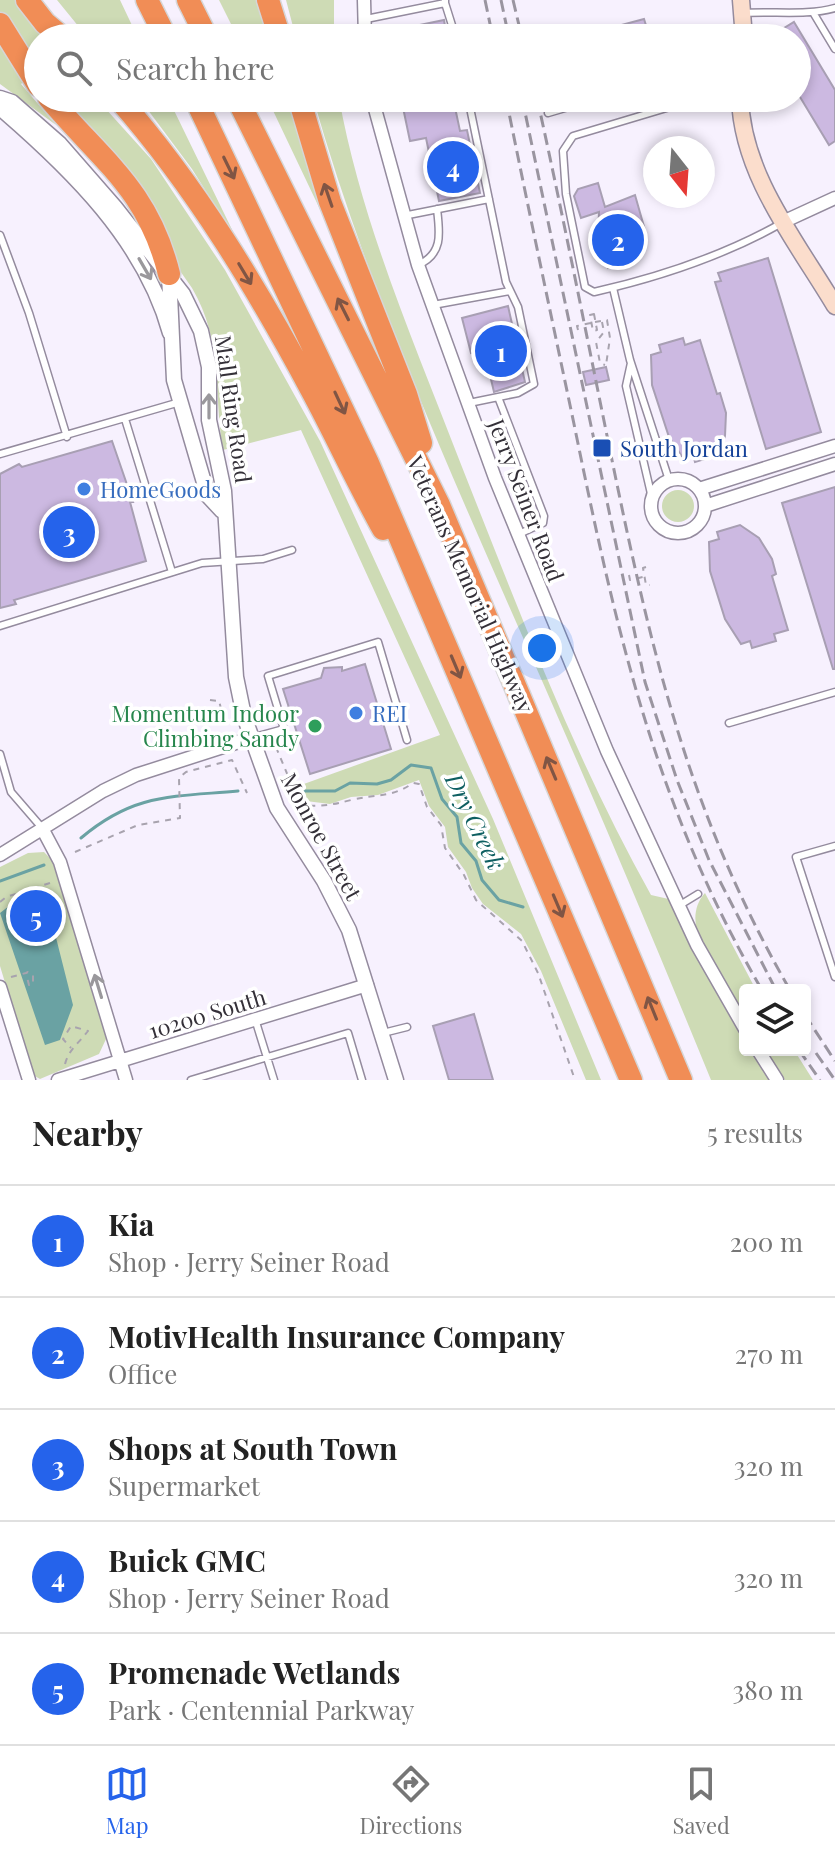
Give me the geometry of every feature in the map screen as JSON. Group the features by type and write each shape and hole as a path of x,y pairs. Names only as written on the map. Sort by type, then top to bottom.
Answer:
{"highway":[{"path":"27,0 46,24"},
{"path":"40,0 55,24"},
{"path":"147,0 159,24"},
{"path":"188,0 200,24"},
{"path":"268,0 277,24"},
{"path":"276,0 280,24"},
{"path":"0,24 24,63"},
{"path":"61,112 145,206 157,230 169,274"},
{"path":"129,112 187,183 246,276 442,634"},
{"name":"Veterans Memorial Highway","path":"202,112 337,395 631,1080"},
{"name":"Veterans Memorial Highway","path":"244,112 439,505 681,1080"},
{"path":"303,112 330,202 406,394 439,505"}],"main road":[{"path":"741,112 752,162 835,306"}],"street":[{"path":"364,0 364,24"},
{"name":"Mall Ring Road","path":"0,98 12,102 60,144 169,274 194,312 206,350 209,420 224,491 222,511 229,562"},
{"name":"Mall Ring Road","path":"0,108 71,174 128,243 151,279 170,333"},
{"name":"Jerry Seiner Road","path":"376,112 418,265 519,534 607,751 714,978 739,1019"},
{"path":"785,221 835,198"},
{"name":"Mall Ring Road","path":"169,274 170,333 180,402 208,496 222,511"},
{"path":"699,489 835,446"},
{"path":"705,506 835,464"},
{"path":"669,480 686,480 699,489 705,506 697,525 676,533 657,522 651,511 652,498 659,487 669,480"},
{"name":"Monroe Street","path":"229,562 236,677 251,738 277,808 324,881 349,930 396,1080"},
{"path":"0,855 103,791 136,775 251,738"},
{"path":"43,830 60,862 126,1080"},
{"name":"10200 South","path":"58,1080 367,985"},
{"path":"0,987 3,1009 29,1080"},
{"path":"762,1056 777,1080"}],"lane":[{"path":"363,19 445,2 452,24"},
{"path":"742,6 814,14 835,8"},
{"path":"814,14 835,49"},
{"path":"469,403 527,390 534,384 471,112"},
{"path":"650,112 573,136 565,146 566,200 585,287 594,292 613,288 722,255 785,221"},
{"path":"403,216 489,199"},
{"path":"418,265 433,258 438,248 437,209"},
{"path":"0,235 29,313 67,437"},
{"path":"613,288 631,363 669,480"},
{"path":"433,305 510,291"},
{"path":"631,363 626,386 652,498"},
{"path":"498,397 544,516 543,523 519,534"},
{"path":"0,454 180,402"},
{"path":"125,419 172,572"},
{"path":"0,626 202,563 263,559 292,550"},
{"path":"251,738 284,729 268,676 378,642 407,740"},
{"path":"729,723 835,692"},
{"path":"0,754 11,792 43,830"},
{"path":"835,846 796,857 835,977"},
{"path":"680,905 698,894"},
{"path":"255,1019 274,1080"},
{"path":"382,1034 407,1027"},
{"path":"191,1080 348,1033 362,1080"}],"path":[{"path":"578,330 577,326 593,323 602,321 607,320 610,338 606,365 600,363 596,342 604,332 602,321"},
{"path":"646,567 643,568 644,577 646,585 650,585"},
{"path":"629,575 630,580 644,577"},
{"path":"210,700 219,701 226,727"},
{"path":"282,742 274,747 300,805 335,806 350,800 391,796 413,783 419,784 427,807 441,825 445,848 464,875 476,900 522,941 538,973 575,1080"},
{"path":"75,852 138,825 176,820 181,811 179,782 186,772 206,770 226,760 235,760 247,793"},
{"path":"0,908 0,902 50,883"},
{"path":"32,888 38,908 47,908 45,900"},
{"path":"37,903 55,897"},
{"path":"11,977 26,973"},
{"path":"65,1064 71,1048 88,1031 71,1026 63,1039 71,1048"}],"shaded area":[{"path":"0,0 17,0 34,24 24,24 24,51 0,12"},
{"path":"57,0 120,0 131,24 77,24"},
{"path":"219,0 260,0 267,24 231,24"},
{"path":"286,0 334,0 334,24 292,24"},
{"path":"0,38 24,74 21,84 24,102 0,84"},
{"path":"38,112 45,112 56,125"},
{"path":"69,112 109,112 151,159 225,270 320,441 493,819 601,1080 586,1080 541,971 521,934 483,904 472,888 466,872 448,847 445,827 429,806 419,780 378,795 351,797 330,804 306,801 301,785 440,735 301,430 223,450 213,348 202,308 192,288"},
{"path":"149,112 175,112 239,244 192,169"},
{"path":"274,112 292,112 326,222"},
{"path":"317,112 342,112 361,192 409,331 527,630 597,791 651,895 673,900 699,962 739,1032 739,1056 754,1056 770,1080 711,1080 402,355 354,228"},
{"path":"678,490 689,495 694,506 689,517 678,522 667,517 662,506 667,495"},
{"path":"44,852 55,863 107,1037 99,1054 40,1079 33,1075 0,966 0,867 28,853"},
{"path":"44,890 73,1005 60,1040 45,1045 0,913 13,903 33,898 32,894"},
{"path":"705,893 753,984 739,984 739,1007 706,956 699,939 697,907"},
{"path":"770,1056 798,1056 813,1080 785,1080"}],"building":[{"path":"644,19 646,24 625,24"},
{"path":"444,20 445,24 425,24"},
{"path":"811,50 835,90 835,141 829,145 809,112"},
{"path":"404,112 456,112 460,131 467,130 480,193 439,201 426,138 410,141"},
{"path":"598,183 605,207 635,195 645,230 644,242 635,257 608,268 598,236 599,212 581,218 574,196 578,189"},
{"path":"768,258 821,432 766,449 715,282 721,281 718,273"},
{"path":"508,306 525,382 494,392 484,350 471,353 462,318"},
{"path":"683,338 685,345 700,340 726,413 725,436 718,455 695,462 693,455 683,458 669,437 652,385 651,355 661,352 659,345"},
{"path":"606,367 609,380 586,385 583,372"},
{"path":"112,441 133,502 130,502 146,561 14,600 16,604 0,608 0,474 19,464 22,467"},
{"path":"835,487 835,669 833,669 782,503"},
{"path":"740,525 759,538 772,559 776,574 772,576 788,630 774,634 776,641 752,648 750,641 741,644 725,619 710,571 709,542 719,539 717,532"},
{"path":"365,664 391,749 310,774 283,689 321,678 324,668 342,667 342,671"},
{"path":"474,1014 493,1080 449,1080 433,1026"}],"waterway":[{"name":"Dry Creek","path":"301,791 335,791 350,783 377,784 391,780 411,765 431,768 442,799 457,817 461,843 476,861 482,880 499,900 523,907"},
{"name":"Dry Creek","path":"81,838 100,823 137,805 173,797 238,791"},
{"name":"Dry Creek","path":"0,881 44,865"}],"railway":[{"path":"485,0 490,24"},
{"path":"501,0 506,24"},
{"path":"513,0 519,24"},
{"path":"509,112 606,573 644,715 693,853 759,984"},
{"path":"525,112 645,682 677,780 709,860 773,984"},
{"path":"540,112 628,536 660,670 679,735 726,862 787,984"},
{"path":"811,1024 835,1061"},
{"path":"816,1053 835,1080"},
{"path":"803,1056 820,1080"}],"place":[{"name":"Buick GMC","path":"453,167"},
{"name":"MotivHealth Insurance Company","path":"618,240"},
{"name":"Kia","path":"501,351"},
{"name":"South Jordan","path":"602,448"},
{"name":"HomeGoods","path":"84,489"},
{"name":"Shops at South Town","path":"69,532"},
{"name":"REI","path":"356,713"},
{"name":"Momentum Indoor Climbing Sandy","path":"315,726"},
{"name":"Promenade Wetlands","path":"36,916"}]}
